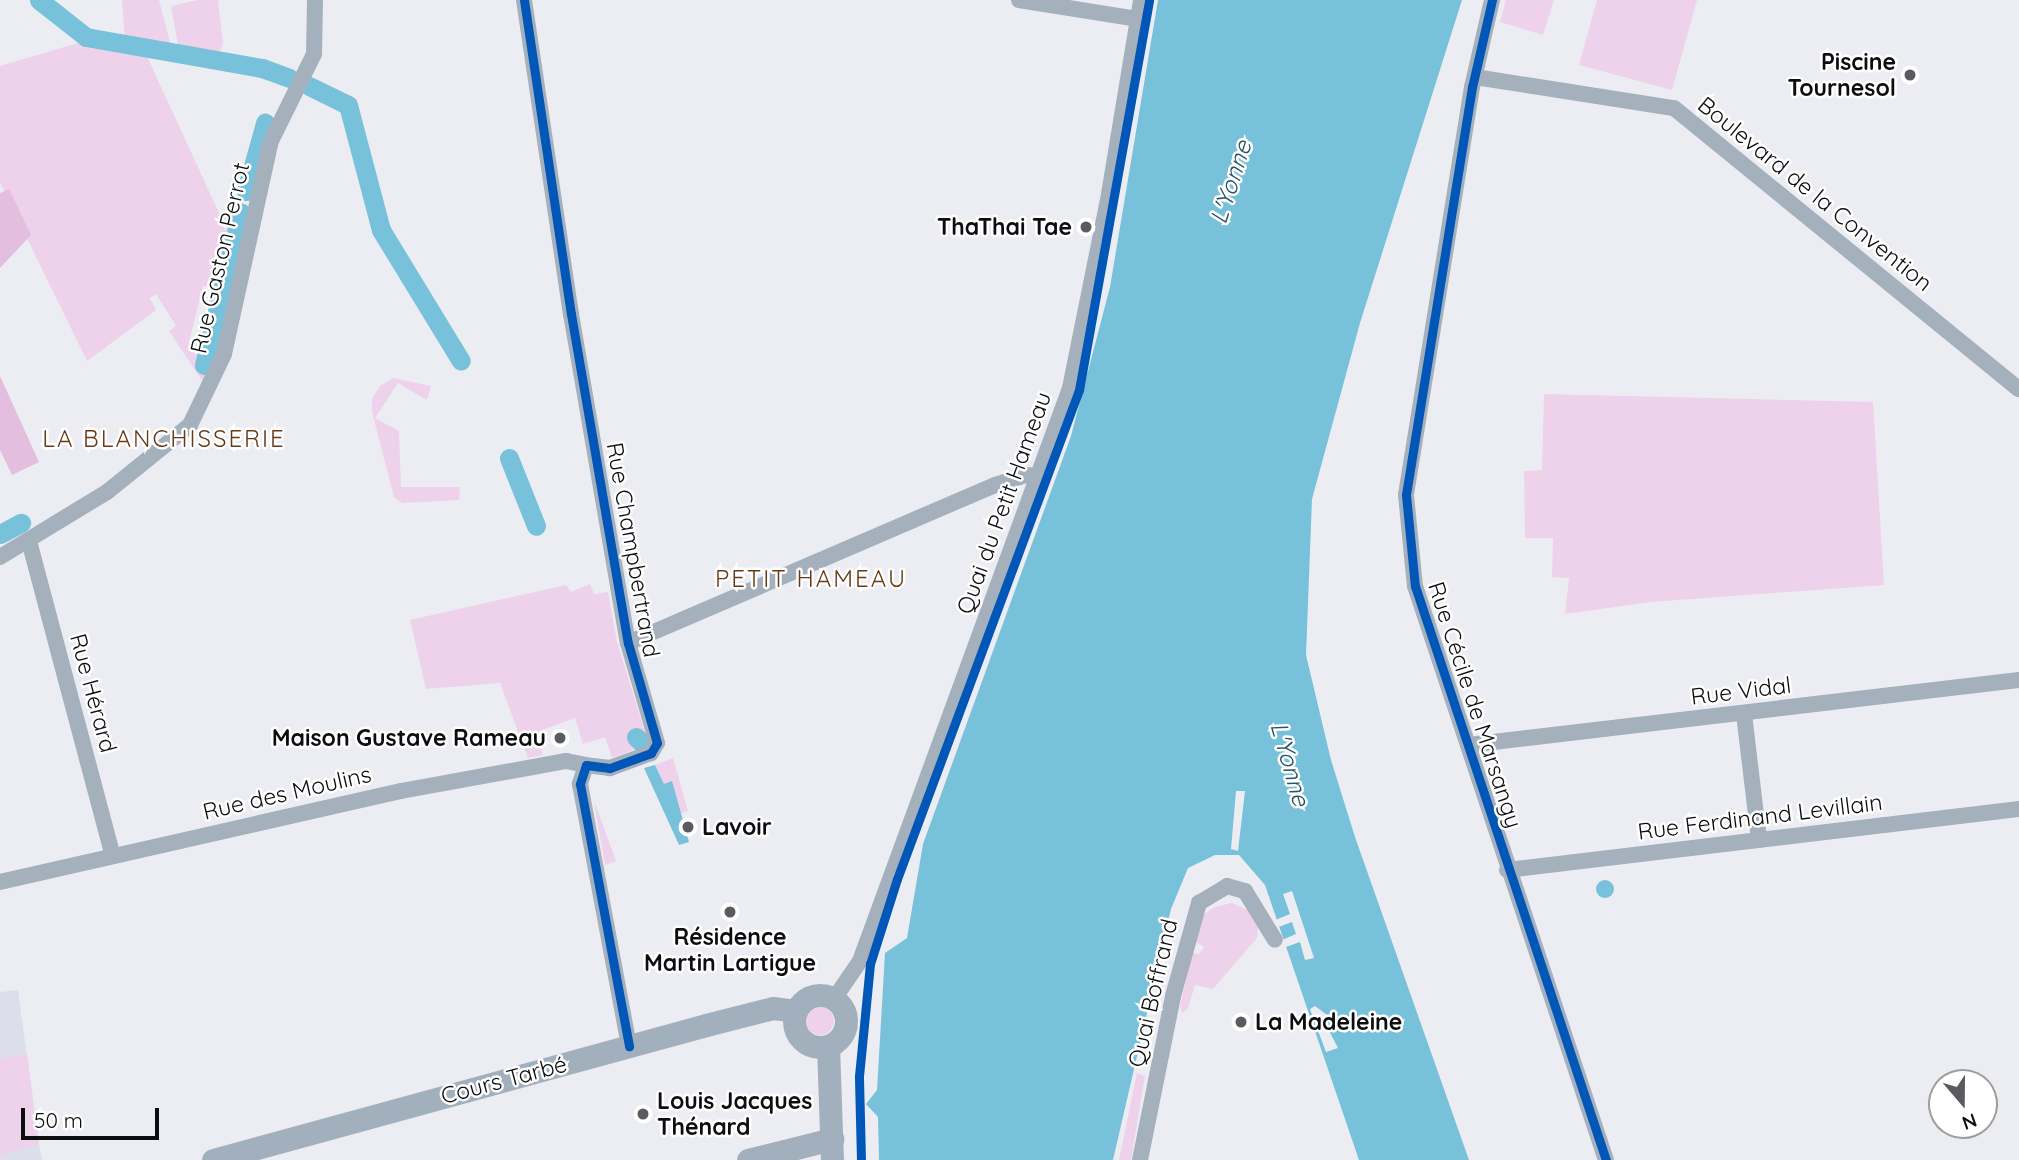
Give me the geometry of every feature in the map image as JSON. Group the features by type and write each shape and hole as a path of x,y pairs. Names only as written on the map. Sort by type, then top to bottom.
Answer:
{"main road":[{"path":"809,998 834,999 844,1012 845,1029 828,1046 811,1046 798,1035 796,1011 809,998"},
{"name":"Cours Tarbé","path":"213,1160 773,1008 796,1011"},
{"path":"748,1160 832,1150 828,1046"}],"street":[{"name":"Rue Gaston Perrot","path":"0,557 107,492 190,425 224,354 271,141 314,54 315,0"},
{"name":"Rue Champbertrand","path":"524,0 571,314 628,643 657,743 646,755 610,768 586,765"},
{"path":"1019,0 1138,19"},
{"name":"Quai du Petit Hameau","path":"834,999 860,961 1040,476 1070,388 1141,0"},
{"name":"Rue Cécile de Marsangy","path":"1492,0 1475,77 1406,495 1421,612 1606,1160"},
{"name":"Boulevard de la Convention","path":"1475,77 1674,108 2019,389"},
{"path":"628,643 995,485 1025,475 1040,476"},
{"name":"Rue Hérard","path":"29,541 113,856"},
{"name":"Rue Vidal","path":"1468,745 2019,680"},
{"path":"1744,714 1759,840"},
{"name":"Rue des Moulins","path":"0,882 401,791 566,761 586,765"},
{"path":"586,765 580,784 629,1046"},
{"name":"Rue Ferdinand Levillain","path":"1507,870 2019,809"},
{"name":"Quai Boffrand","path":"1140,1160 1173,996 1199,904 1227,886 1245,891 1275,940"}],"shaded area":[{"path":"122,0 159,0 172,50 125,40"},
{"path":"198,0 218,0 223,43 218,56 179,51 171,6"},
{"path":"1506,0 1554,0 1543,35 1500,22"},
{"path":"1597,0 1697,0 1672,90 1579,65"},
{"path":"88,40 145,52 219,213 233,216 216,289 203,286 189,342 204,346 201,358 209,370 203,382 169,331 176,326 156,294 150,298 156,310 87,361 0,183 0,66"},
{"path":"9,189 31,235 0,268 0,193"},
{"path":"0,376 39,462 12,475 0,450"},
{"path":"393,378 431,386 427,400 398,383 375,418 399,431 401,487 460,487 459,500 402,503 394,497 372,412 372,399 380,386"},
{"path":"1544,394 1873,402 1884,585 1651,602 1565,614 1569,578 1552,577 1553,538 1525,538 1524,471 1542,470"},
{"path":"590,584 594,594 608,592 617,642 647,738 641,747 612,758 605,737 583,744 575,718 537,732 543,755 528,758 500,683 426,689 410,620 566,585 571,592"},
{"path":"673,758 688,811 680,814 672,782 664,784 655,765"},
{"path":"594,801 616,861 605,865"},
{"path":"1232,903 1250,911 1258,927 1257,938 1213,989 1195,985 1188,1008 1182,1013 1180,1006 1192,953 1199,954 1204,947 1194,941 1200,917 1215,907"},
{"path":"18,990 42,1160 0,1160 0,992"},
{"path":"820,1007 830,1011 834,1021 830,1031 820,1035 810,1031 806,1021 810,1011"},
{"path":"27,1054 39,1144 0,1155 0,1059"},
{"path":"1137,1073 1145,1076 1131,1160 1119,1160"}],"water":[{"name":"L'Yonne","path":"1158,0 1462,0 1360,323 1312,499 1306,655 1331,760 1355,837 1469,1160 1359,1160 1265,885 1239,855 1215,855 1188,868 1171,909 1113,1160 879,1160 878,1117 866,1104 877,1090 885,953 907,938 923,844 1071,436 1110,287"},
{"path":"655,765 664,784 672,781 689,842 679,845 644,768"},
{"path":"1605,880 1613,885 1614,889 1609,897 1605,898 1597,893 1596,889 1601,881"}],"pier":[{"path":"1236,791 1245,791 1238,851 1231,849"},
{"path":"1292,891 1314,958 1305,960 1300,942 1283,948 1280,941 1296,934 1292,922 1276,928 1273,921 1290,914 1283,894"},
{"path":"1315,1006 1327,1015 1325,1023 1338,1048 1326,1052 1310,1009"}],"waterway":[{"path":"39,0 86,37 262,68 289,78"},
{"path":"309,86 348,105 381,230 461,361"},
{"path":"246,191 265,123"},
{"path":"204,365 241,212"},
{"path":"509,458 536,526"},
{"path":"0,534 21,523"},
{"path":"636,737 643,744"}],"cycle path":[{"path":"524,0 571,314 628,643 657,743 651,753 610,768 586,765 580,784 629,1046"},
{"path":"861,1160 859,1076 870,964 897,879 1079,390 1149,0"},
{"path":"1492,0 1472,87 1406,495 1415,586 1606,1160"}],"place":[{"name":"Piscine Tournesol","path":"1910,75"},
{"name":"ThaThai Tae","path":"1086,227"},
{"name":"Maison Gustave Rameau","path":"560,738"},
{"name":"Lavoir","path":"688,827"},
{"name":"Résidence Martin Lartigue","path":"730,912"},
{"name":"La Madeleine","path":"1241,1022"},
{"name":"Louis Jacques Thénard","path":"643,1114"}],"district":[{"name":"LA BLANCHISSERIE","path":"164,439"},
{"name":"PETIT HAMEAU","path":"811,579"}]}
